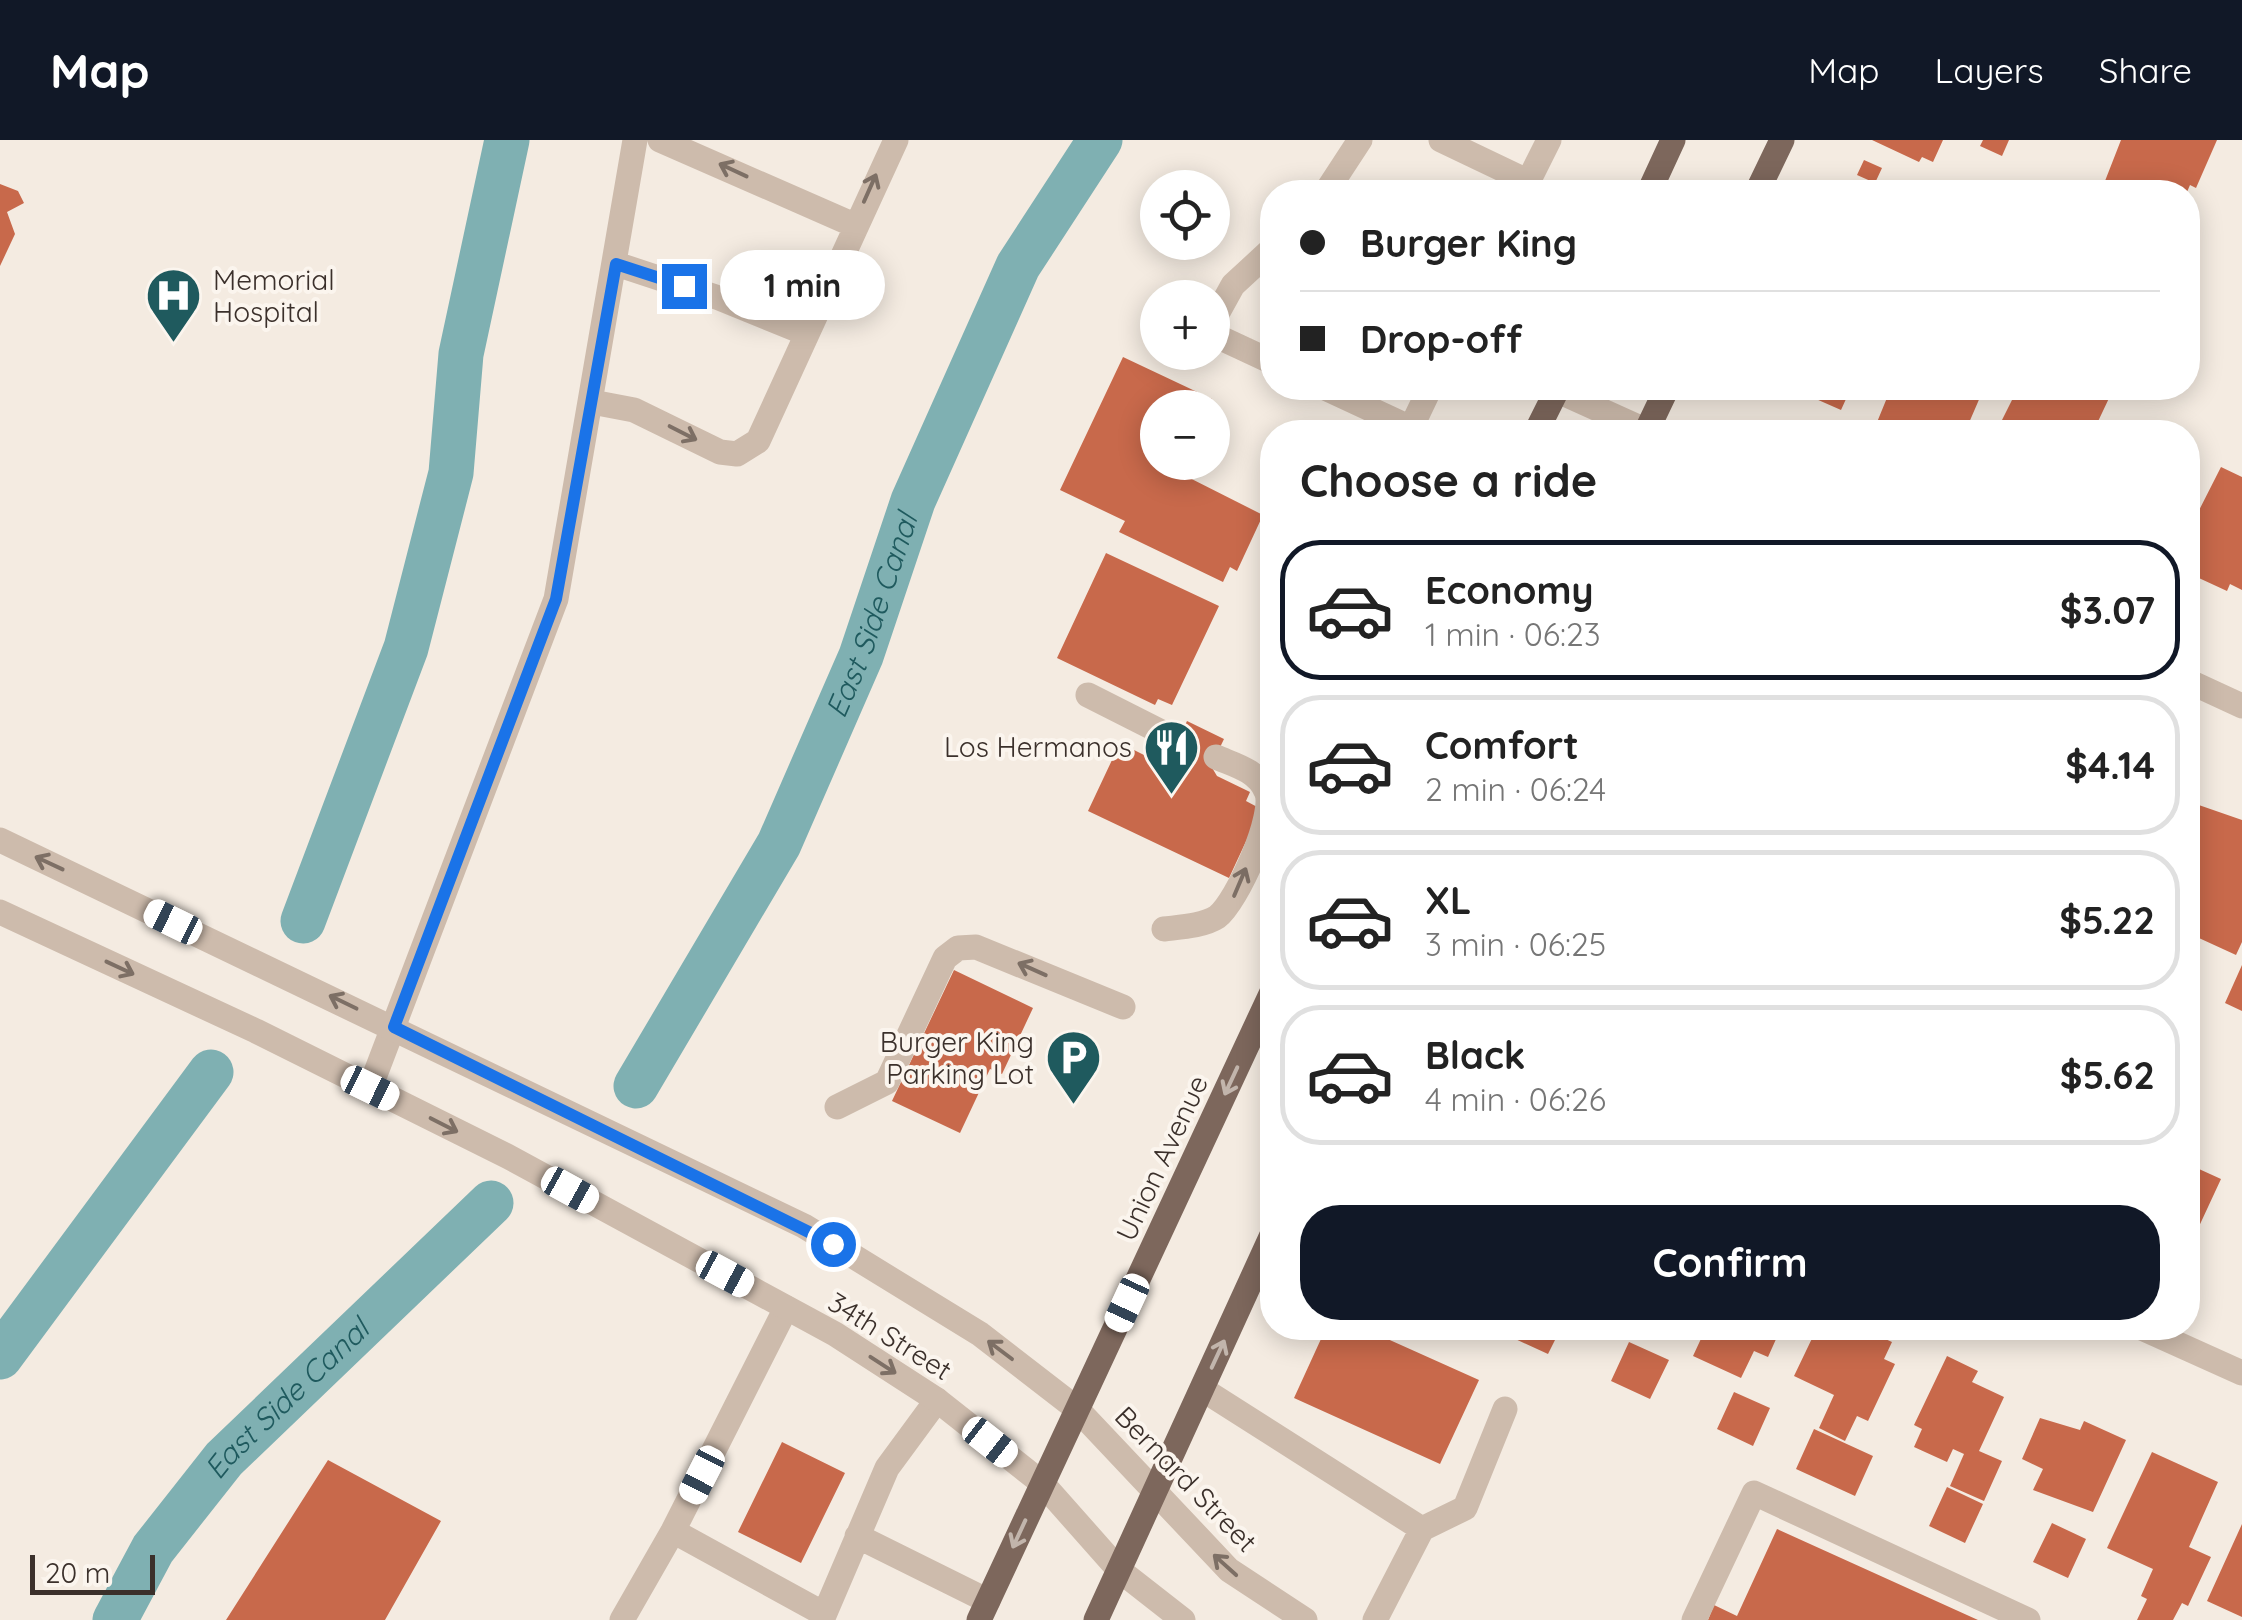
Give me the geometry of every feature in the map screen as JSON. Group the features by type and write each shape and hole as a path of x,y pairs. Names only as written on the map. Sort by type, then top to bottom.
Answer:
{"main road":[{"path":"1654,180 1673,140"},
{"path":"1764,180 1782,140"},
{"name":"Union Avenue","path":"984,1611 1260,1018"},
{"path":"1096,1620 1260,1261"}],"street":[{"path":"370,1088 556,599 635,140"},
{"path":"660,140 854,225"},
{"path":"592,402 634,410 720,452 737,454 758,441 896,140"},
{"path":"1334,180 1360,140"},
{"path":"1441,140 1513,180"},
{"path":"1529,180 1549,140"},
{"path":"1230,290 1260,261"},
{"path":"616,264 718,298 805,333"},
{"path":"1230,342 1260,356"},
{"path":"1350,400 1393,420"},
{"path":"1580,400 1622,420"},
{"path":"2200,687 2242,706"},
{"path":"1088,694 1178,740"},
{"path":"1216,757 1250,771 1260,783"},
{"path":"1164,929 1217,916 1233,898 1260,835"},
{"name":"34th Street","path":"0,840 804,1226 980,1334 1078,1409"},
{"name":"34th Street","path":"0,912 507,1156 835,1334 937,1400 1042,1484 1119,1570"},
{"path":"837,1107 887,1082 945,958 958,948 976,947 1123,1006"},
{"path":"622,1620 673,1531 786,1308"},
{"path":"2169,1340 2242,1373"},
{"path":"1202,1389 1422,1530"},
{"path":"673,1531 823,1617 887,1468 937,1400"},
{"name":"Bernard Street","path":"1078,1409 1229,1570 1305,1620"},
{"path":"1375,1620 1422,1530 1464,1508 1504,1409"},
{"path":"1694,1620 1754,1493 2028,1620"},
{"path":"857,1536 984,1611"},
{"path":"1119,1570 1183,1620"}],"building":[{"path":"1872,140 1943,140 1933,162 1922,157 1919,162"},
{"path":"1983,140 2009,140 2002,156 1980,146"},
{"path":"2121,140 2217,140 2200,180 2105,180"},
{"path":"1864,160 1882,168 1876,180 1857,175"},
{"path":"0,184 18,191 24,203 7,212 15,234 0,266"},
{"path":"1123,357 1140,365 1140,370 1151,370 1193,390 1140,390 1140,480 1194,480 1260,513 1237,571 1230,567 1223,582 1119,532 1125,521 1060,490"},
{"path":"1818,400 1846,400 1841,410"},
{"path":"1886,400 1979,400 1970,420 1878,420"},
{"path":"2012,400 2108,400 2099,420 2002,420"},
{"path":"2221,467 2242,477 2242,590 2230,584 2227,591 2200,579 2200,508"},
{"path":"1106,553 1219,606 1172,705 1158,699 1155,705 1057,658"},
{"name":"Los Hermanos","path":"1187,721 1224,739 1211,766 1217,776 1250,792 1246,801 1260,808 1229,878 1088,811 1120,743 1166,766"},
{"path":"2200,805 2242,820 2242,942 2236,955 2200,938"},
{"path":"2242,965 2242,1011 2225,1003"},
{"path":"954,970 1033,1008 1002,1074 990,1069 960,1133 892,1101"},
{"path":"2200,1169 2221,1179 2200,1224"},
{"path":"1321,1340 1390,1340 1479,1380 1440,1464 1294,1398"},
{"path":"1518,1340 1555,1340 1548,1354"},
{"path":"1700,1340 1776,1340 1768,1357 1754,1351 1741,1378 1693,1356"},
{"path":"1811,1340 1892,1342 1884,1359 1895,1364 1868,1421 1857,1416 1845,1441 1819,1428 1834,1395 1794,1376"},
{"path":"1629,1342 1669,1360 1650,1399 1611,1381"},
{"path":"1947,1356 1978,1371 1972,1382 2004,1397 1979,1451 2002,1461 1984,1501 1950,1486 1964,1454 1953,1449 1947,1462 1914,1447 1922,1429 1914,1425"},
{"path":"1734,1392 1770,1408 1753,1446 1717,1429"},
{"path":"2040,1418 2080,1430 2084,1421 2126,1440 2093,1512 2033,1490 2043,1469 2022,1459"},
{"path":"1814,1429 1873,1456 1855,1496 1796,1469"},
{"path":"782,1442 845,1473 801,1563 738,1532"},
{"path":"2152,1452 2218,1482 2189,1547 2211,1557 2188,1606 2182,1603 2173,1620 2137,1620 2147,1599 2141,1596 2153,1569 2107,1548"},
{"path":"328,1460 441,1521 385,1620 226,1620"},
{"path":"1947,1487 1983,1504 1965,1543 1929,1526"},
{"path":"2052,1523 2086,1539 2068,1578 2033,1562"},
{"path":"2242,1524 2242,1617 2207,1601"},
{"path":"1777,1529 1978,1620 1708,1620 1714,1605 1737,1616"}],"waterway":[{"path":"303,921 406,648 451,473 461,354 507,140"},
{"name":"East Side Canal","path":"636,1086 779,844 861,656 913,501 1018,266 1100,140"},
{"path":"0,1357 211,1072"},
{"name":"East Side Canal","path":"115,1620 153,1549 224,1459 491,1203"}],"place":[{"name":"Memorial Hospital","path":"174,345"},
{"name":"Los Hermanos","path":"1171,796"},
{"name":"Burger King Parking Lot","path":"1073,1107"}],"route":[{"path":"684,286 616,264 556,599 394,1027 804,1226 833,1244"}]}
